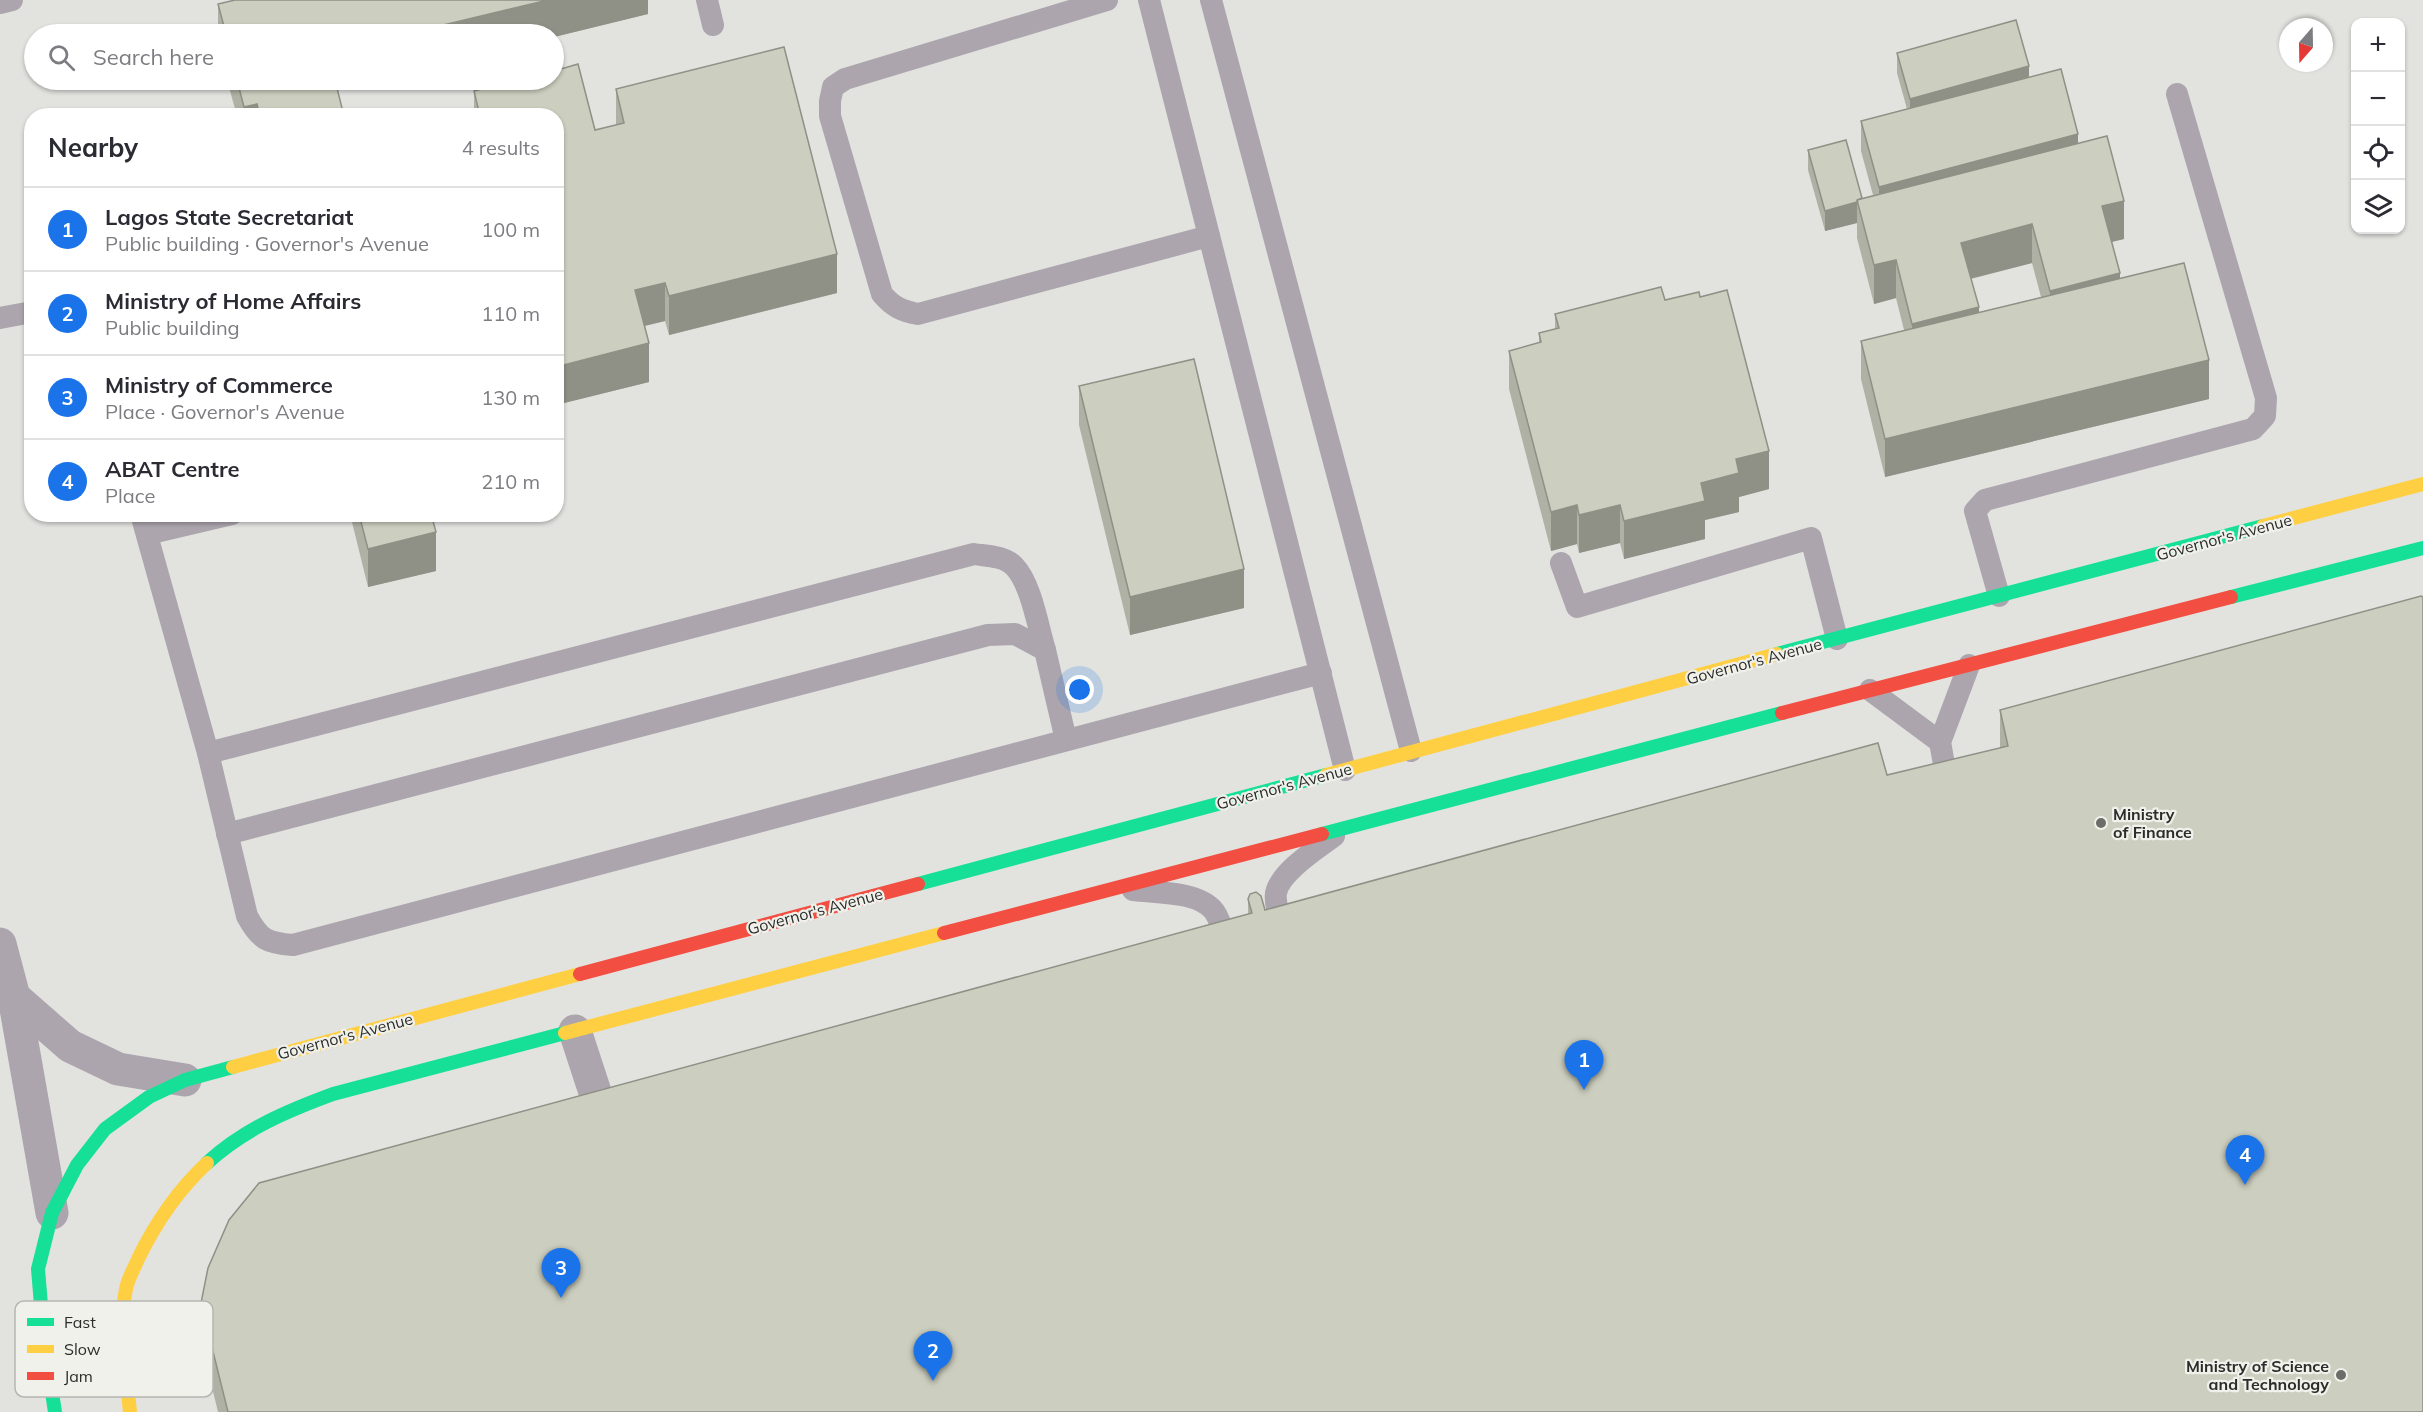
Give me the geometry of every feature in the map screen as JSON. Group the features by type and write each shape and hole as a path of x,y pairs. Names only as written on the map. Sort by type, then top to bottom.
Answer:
{"street":[{"name":"Governor's Avenue","path":"41,1301 38,1269 52,1213 77,1165 105,1129 148,1097 185,1080 1411,751 2423,484"},
{"path":"125,1301 126,1288 147,1238 176,1195 203,1165 236,1139 277,1115 333,1094 1870,690 2423,548"},
{"path":"0,944 14,997 52,1213"},
{"path":"14,997 70,1046 118,1069 185,1080"},
{"path":"575,1030 616,1147 578,1147"},
{"name":"Governor's Avenue","path":"53,1397 55,1412"},
{"path":"128,1397 130,1412"}],"lane":[{"path":"0,3 12,0"},
{"path":"707,0 713,24"},
{"path":"1107,0 845,79 833,87 830,116 882,294 891,305 918,314 1209,236"},
{"path":"1149,0 1346,770"},
{"path":"1211,0 1411,751"},
{"path":"1999,596 1975,511 1985,500 2253,429 2265,416 2266,398 2177,94"},
{"path":"0,318 24,314"},
{"path":"162,522 144,524 208,753 247,916 256,933 271,943 293,945 1321,673"},
{"path":"1561,563 1577,608 1812,538 1837,639"},
{"path":"208,753 974,554 995,556 1013,565 1025,583 1045,650 1066,740"},
{"path":"227,834 988,636 1015,634 1045,650"},
{"path":"1953,809 1940,742 1969,665"},
{"path":"1870,690 1940,742"},
{"path":"1292,953 1277,904 1276,893 1281,881 1290,872 1342,829"},
{"path":"1117,887 1189,897 1207,904 1216,913 1235,968"}],"building":[{"path":"235,0 548,0 448,24 223,24 218,4"},
{"path":"2016,20 2029,66 1910,99 1897,53"},
{"path":"784,47 837,254 669,296 665,283 635,290 649,343 564,365 564,108 478,108 474,91 564,90 564,68 578,64 595,130 624,123 616,89"},
{"path":"2061,69 2078,134 1879,187 1861,121"},
{"path":"240,90 338,90 342,108 258,108 257,104 244,107"},
{"path":"2107,136 2124,201 2102,206 2120,273 2050,291 2032,224 1961,243 1979,307 1912,324 1896,260 1874,265 1857,200"},
{"path":"1846,140 1862,198 1857,202 1825,211 1808,150"},
{"path":"2184,263 2209,360 1885,439 1861,341"},
{"path":"1661,287 1665,300 1699,292 1700,297 1727,290 1769,451 1736,459 1739,473 1701,483 1705,501 1624,521 1620,505 1579,515 1577,505 1551,512 1509,351 1541,342 1539,333 1559,328 1555,314"},
{"path":"1194,359 1244,569 1130,597 1079,386"},
{"path":"361,522 433,522 436,532 368,549"},
{"path":"2423,597 2423,1412 228,1412 213,1351 213,1301 201,1301 208,1268 229,1220 259,1183 1252,913 1248,899 1250,894 1256,892 1261,896 1265,910 1878,743 1887,775 2008,746 2000,710"}],"traffic: fast":[{"path":"1777,654 2263,526"},
{"path":"2231,597 2423,548"},
{"path":"1322,834 1782,713"},
{"path":"918,884 1326,775"},
{"path":"207,1163 236,1140 267,1122 333,1094 565,1033"},
{"path":"41,1301 38,1269 52,1213 77,1165 105,1129 149,1097 185,1080 233,1067"},
{"path":"53,1397 55,1412"}],"traffic: slow":[{"path":"2263,526 2423,484"},
{"path":"1326,775 1777,654"},
{"path":"565,1033 944,933"},
{"path":"233,1067 580,974"},
{"path":"124,1301 130,1277 152,1232 177,1196 207,1163"},
{"path":"128,1397 130,1412"}],"traffic: jam":[{"path":"1782,713 2231,597"},
{"path":"944,933 1322,834"},
{"path":"580,974 918,884"}],"place":[{"name":"Ministry of Finance","path":"2101,823"},
{"name":"Lagos State Secretariat","path":"1584,1090"},
{"name":"ABAT Centre","path":"2245,1185"},
{"name":"Ministry of Commerce","path":"561,1298"},
{"name":"Ministry of Science and Technology","path":"2341,1375"},
{"name":"Ministry of Home Affairs","path":"933,1381"}]}
